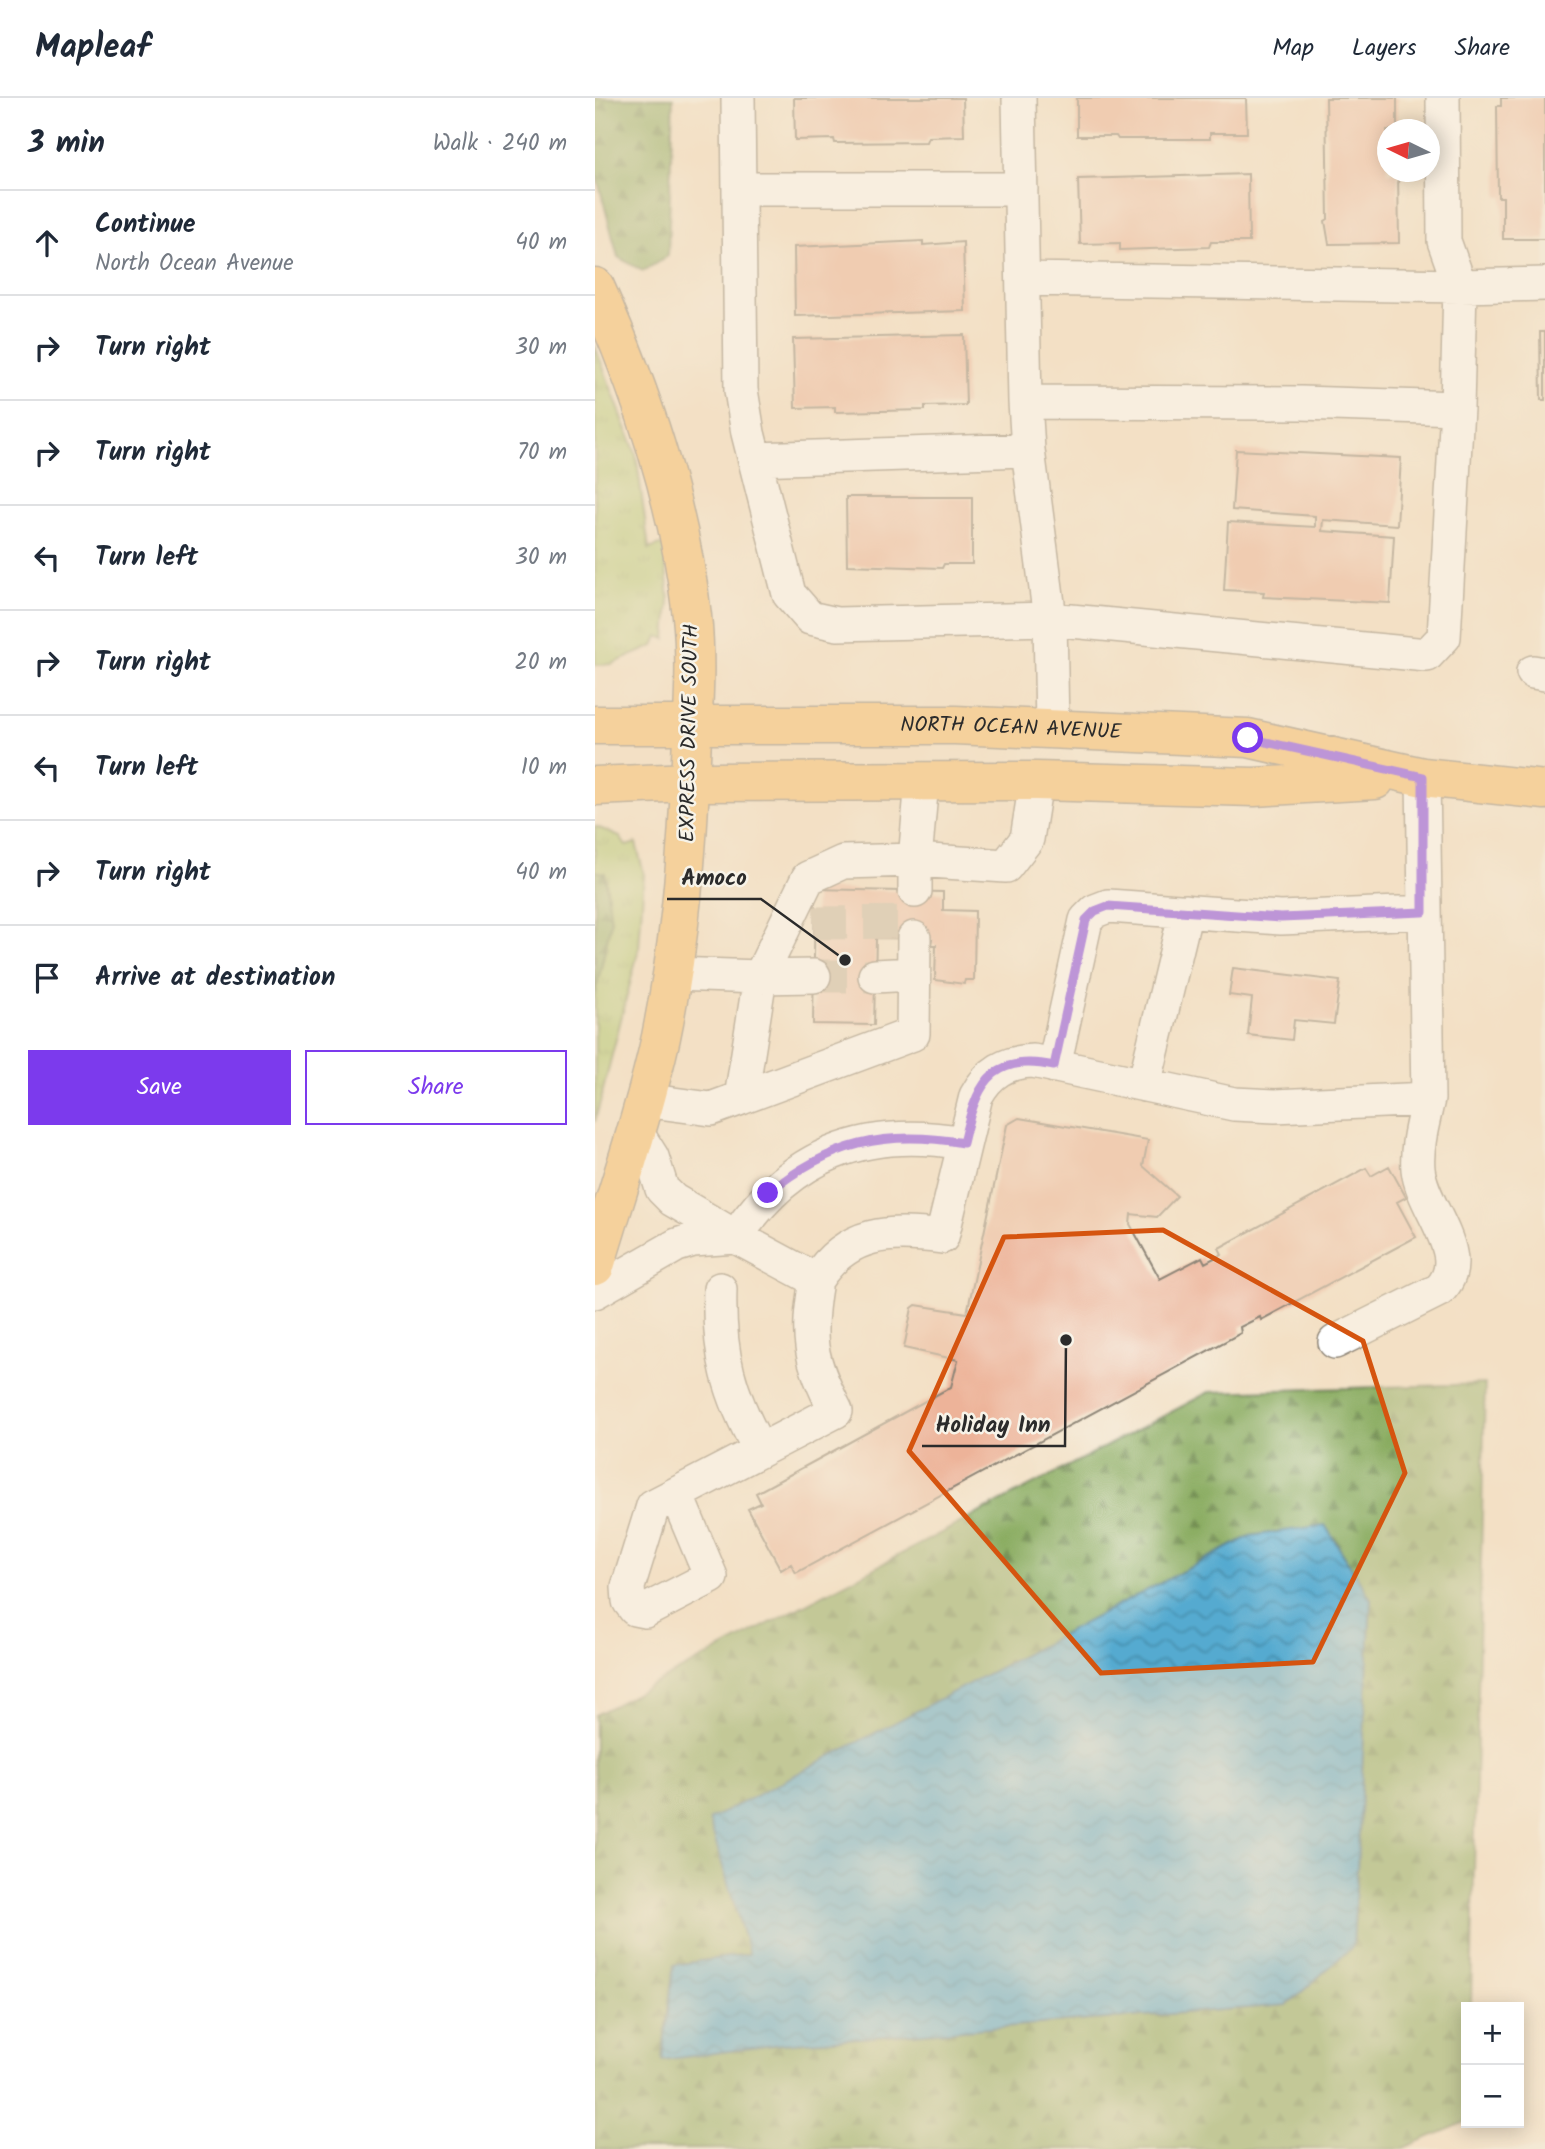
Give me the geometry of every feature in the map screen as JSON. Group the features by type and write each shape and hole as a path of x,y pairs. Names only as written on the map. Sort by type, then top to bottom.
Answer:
{"main road":[{"name":"EXPRESS DRIVE SOUTH","path":"595,287 638,391 672,503 684,562 695,652 688,855 673,974 660,1041 595,1266"},
{"name":"NORTH OCEAN AVENUE","path":"595,725 1052,728 1248,738 1423,777 1545,790"},
{"name":"NORTH OCEAN AVENUE","path":"595,786 691,782 1037,781 1254,787 1423,777"}],"lane":[{"path":"738,98 741,390 755,459 789,594 810,618 837,624 1050,619 1427,655 1444,637 1457,408 1460,286 1444,242 1443,98"},
{"path":"1019,98 1025,402 1028,450 1050,619 1052,728"},
{"path":"739,189 1021,190"},
{"path":"1023,279 1460,286 1545,284"},
{"path":"1025,402 1301,403 1457,408"},
{"path":"755,459 1028,450"},
{"path":"1335,1342 1439,1290 1450,1280 1453,1258 1427,1202 1418,1170 1420,1134 1428,1099 1423,777"},
{"path":"915,876 922,781"},
{"path":"741,1098 759,977 799,923 808,878 843,862 915,876 1006,866 1027,839 1037,781"},
{"path":"1054,1066 1086,920 1095,911 1108,906 1329,918 1423,912"},
{"path":"1144,1085 1186,911"},
{"path":"816,1280 673,1200 662,1189 639,1115 711,1109 913,1034 914,938"},
{"path":"673,974 814,976"},
{"path":"875,976 913,974"},
{"path":"676,1494 836,1411 810,1351 810,1319 816,1280 827,1263 842,1252 884,1233 901,1231 942,1237 976,1096 985,1079 1014,1062 1033,1061 1225,1102 1275,1106 1428,1099"},
{"path":"595,1292 677,1245 693,1240 736,1237 768,1193 798,1169 829,1154 866,1141 897,1137 928,1137 963,1143"},
{"path":"720,1289 719,1330 724,1364 733,1398 760,1450"}],"highlighted area":[{"path":"1163,1230 1363,1341 1405,1473 1313,1662 1101,1673 909,1451 1004,1237"}],"green space":[{"path":"595,98 673,98 668,256 643,271 618,257 595,170"},
{"path":"595,346 636,454 649,549 664,544 669,601 666,639 658,636 654,646 612,664 595,665"},
{"path":"595,826 620,837 626,846 636,843 644,874 639,948 595,1122"},
{"path":"595,871 605,873 611,922 595,995"},
{"path":"1485,1384 1471,2002 1461,2002 1461,2124 1401,2149 595,2149 595,1715 1209,1392","holes":["1371,1599 1353,1946 1287,2005 781,2044 662,2059 674,1965 749,1954"]}],"water":[{"path":"1325,1525 1371,1599 1353,1946 1287,2005 781,2044 662,2060 674,1965 749,1954 709,1820 1250,1536"}],"building":[{"path":"794,98 963,98 964,136 928,137 926,142 835,143 834,139 795,140"},
{"path":"1077,98 1246,98 1247,133 1210,133 1210,139 1077,136"},
{"path":"1326,98 1397,98 1397,119 1377,119 1377,182 1398,182 1399,243 1329,244 1325,221 1328,219"},
{"path":"1501,98 1545,98 1545,239 1503,239 1503,197 1498,197 1497,106 1501,106"},
{"path":"1248,174 1249,242 1211,242 1209,247 1120,250 1120,243 1080,244 1078,179"},
{"path":"923,241 923,245 963,242 965,311 795,316 794,247"},
{"path":"1540,332 1545,332 1545,400 1541,400"},
{"path":"964,335 966,405 925,406 925,410 835,412 835,407 795,408 793,339"},
{"path":"1236,450 1401,458 1397,525 1323,520 1322,531 1394,536 1390,603 1263,597 1264,592 1224,590 1228,522 1315,527 1315,516 1232,510"},
{"path":"846,497 972,497 972,564 944,564 942,568 847,565"},
{"path":"815,889 943,892 943,910 975,911 974,980 965,980 964,984 935,980 936,945 931,945 932,939 876,938 874,1025 813,1024"},
{"path":"1233,968 1340,981 1334,1024 1294,1020 1292,1040 1248,1035 1252,998 1229,995"},
{"path":"1019,1118 1148,1140 1143,1166 1177,1196 1157,1217 1131,1214 1130,1224 1160,1279 1202,1257 1205,1263 1222,1254 1219,1248 1366,1168 1371,1176 1389,1166 1406,1197 1397,1202 1416,1237 1261,1320 1260,1317 1240,1327 1241,1333 796,1573 791,1564 781,1570 748,1509 761,1503 756,1493 951,1387 958,1360 904,1348 912,1308 916,1305 967,1313 1007,1125"}],"tunnel":[{"path":"814,923 914,922"},
{"path":"814,976 875,976"}],"place":[{"name":"Amoco","path":"845,960"},
{"name":"Holiday Inn","path":"1066,1340"}],"route":[{"path":"768,1193 798,1169 866,1141 928,1137 963,1143 969,1116 985,1079 1014,1062 1033,1061 1054,1066 1086,920 1095,911 1108,906 1281,918 1423,912 1423,777 1248,738"}]}
